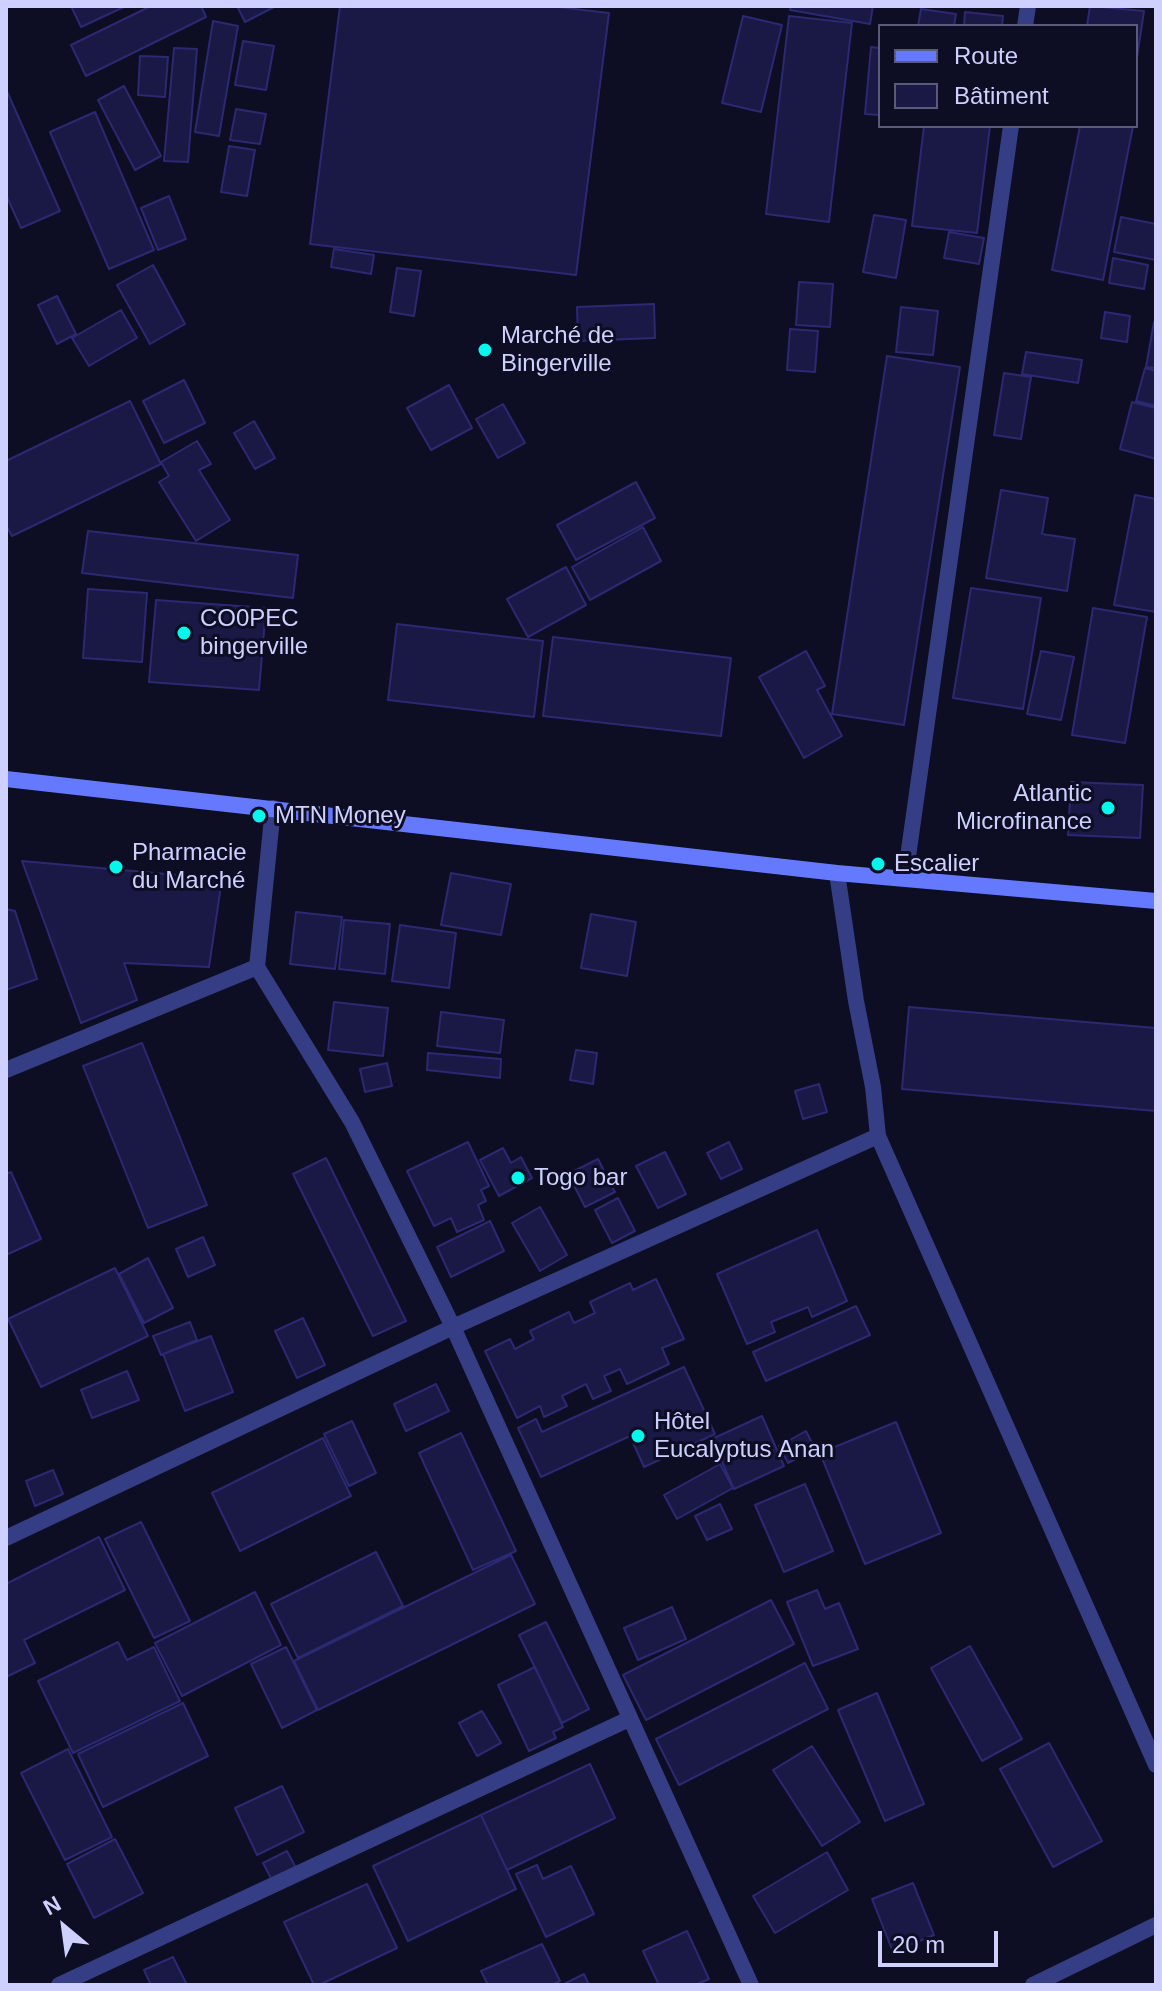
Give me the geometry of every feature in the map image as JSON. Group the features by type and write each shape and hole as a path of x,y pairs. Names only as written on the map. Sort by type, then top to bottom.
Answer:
{"main road":[{"path":"6,779 837,873 1156,901"}],"street":[{"path":"905,878 1011,128"},
{"path":"273,808 257,967 352,1122 453,1327 751,1985"},
{"path":"837,873 856,1001 873,1087 878,1136 1156,1765"},
{"path":"6,1070 257,967"},
{"path":"6,1538 453,1327 878,1136"},
{"path":"59,1985 629,1719"},
{"path":"1033,1985 1156,1925"}],"building":[{"path":"71,6 126,6 81,27"},
{"path":"151,6 201,6 206,17 86,76 71,45"},
{"path":"237,6 276,6 245,22"},
{"path":"340,6 549,6 609,13 576,275 310,244"},
{"path":"791,6 873,6 870,24 790,10"},
{"path":"1090,6 1144,11 1138,51 1138,24 1087,24"},
{"path":"921,9 956,14 954,24 918,24"},
{"path":"965,12 1003,16 1002,24 964,24"},
{"path":"743,16 782,25 761,112 722,103"},
{"path":"789,16 852,23 829,222 766,214"},
{"path":"213,21 238,26 219,136 195,132"},
{"path":"243,41 274,46 266,90 235,85"},
{"path":"871,47 878,48 878,115 865,114"},
{"path":"174,48 197,49 188,162 164,161"},
{"path":"140,56 168,57 165,97 138,95"},
{"path":"124,86 161,156 135,170 98,100"},
{"path":"6,89 60,211 21,228 6,195"},
{"path":"236,109 266,114 260,144 230,140"},
{"path":"95,112 154,250 109,269 50,132"},
{"path":"924,128 990,128 977,233 912,226"},
{"path":"1080,128 1133,128 1103,280 1052,270"},
{"path":"229,146 255,150 247,196 221,192"},
{"path":"169,196 186,239 158,250 141,208"},
{"path":"874,215 906,220 896,278 863,272"},
{"path":"1121,217 1156,224 1156,260 1114,252"},
{"path":"949,232 984,238 979,264 944,258"},
{"path":"334,249 374,255 371,274 331,267"},
{"path":"1113,258 1148,265 1144,289 1109,283"},
{"path":"153,265 185,324 150,344 117,285"},
{"path":"397,268 421,271 414,316 390,312"},
{"path":"799,282 833,284 830,327 796,325"},
{"path":"57,296 76,334 57,344 38,305"},
{"path":"654,304 655,338 578,341 577,307"},
{"path":"901,307 938,311 933,355 896,352"},
{"path":"121,310 137,338 89,366 72,338"},
{"path":"1105,312 1130,316 1127,342 1101,338"},
{"path":"1156,322 1156,368 1146,367"},
{"path":"790,329 818,331 815,372 787,370"},
{"path":"1026,352 1082,360 1078,383 1022,374"},
{"path":"887,356 960,367 904,725 832,714"},
{"path":"1145,368 1156,371 1156,406 1136,401"},
{"path":"1004,373 1031,377 1021,439 994,435"},
{"path":"184,380 205,423 164,443 143,401"},
{"path":"449,385 472,428 431,450 407,408"},
{"path":"130,401 161,464 12,536 6,525 6,461"},
{"path":"1132,402 1156,408 1156,459 1120,449"},
{"path":"503,404 525,443 498,458 476,419"},
{"path":"254,421 275,458 255,469 234,433"},
{"path":"197,441 211,464 199,470 230,520 196,541 159,482 169,476 161,462"},
{"path":"636,482 655,518 576,560 557,525"},
{"path":"1001,490 1048,498 1042,534 1075,539 1067,591 986,578"},
{"path":"1135,495 1156,499 1156,612 1114,605"},
{"path":"643,527 661,561 590,600 572,567"},
{"path":"88,531 298,555 293,598 82,573"},
{"path":"566,567 586,605 528,637 507,599"},
{"path":"971,588 1041,598 1023,709 953,698"},
{"path":"88,589 147,593 142,662 83,658"},
{"path":"156,600 266,608 259,690 149,682"},
{"path":"1093,608 1147,617 1125,743 1072,735"},
{"path":"397,624 543,641 534,717 388,700"},
{"path":"553,637 731,658 721,736 543,716"},
{"path":"806,651 825,686 817,690 842,736 804,758 759,677"},
{"path":"1041,651 1074,657 1061,720 1027,714"},
{"path":"1071,782 1143,785 1140,838 1068,835"},
{"path":"22,861 222,879 209,967 124,963 137,1000 81,1023"},
{"path":"451,873 511,884 501,935 441,925"},
{"path":"6,909 15,911 37,979 6,990"},
{"path":"296,912 342,917 335,969 290,964"},
{"path":"591,914 636,922 627,976 581,968"},
{"path":"344,920 390,924 385,974 339,969"},
{"path":"400,925 456,933 449,988 392,981"},
{"path":"334,1002 388,1008 383,1056 328,1050"},
{"path":"909,1007 1156,1028 1156,1111 902,1089"},
{"path":"441,1012 504,1020 500,1053 437,1046"},
{"path":"142,1043 207,1205 148,1228 83,1066"},
{"path":"576,1050 597,1053 593,1084 570,1080"},
{"path":"428,1053 501,1059 500,1078 427,1070"},
{"path":"387,1063 392,1086 365,1092 360,1069"},
{"path":"819,1084 827,1112 803,1119 795,1091"},
{"path":"468,1142 489,1186 481,1190 486,1201 478,1205 484,1220 457,1232 451,1218 434,1226 407,1171"},
{"path":"729,1142 742,1169 721,1179 707,1153"},
{"path":"503,1148 511,1163 521,1157 532,1178 499,1196 480,1160"},
{"path":"665,1152 686,1194 658,1208 636,1166"},
{"path":"326,1158 406,1321 373,1336 293,1174"},
{"path":"598,1159 615,1192 585,1207 568,1174"},
{"path":"11,1172 41,1239 6,1255 6,1174"},
{"path":"618,1198 635,1231 612,1243 595,1210"},
{"path":"540,1207 567,1255 540,1271 512,1223"},
{"path":"490,1221 504,1251 451,1277 437,1247"},
{"path":"817,1230 847,1301 812,1317 808,1307 771,1322 775,1332 747,1344 717,1274"},
{"path":"203,1237 215,1265 188,1277 176,1249"},
{"path":"148,1258 173,1308 144,1323 119,1274"},
{"path":"115,1268 148,1336 41,1387 8,1319"},
{"path":"656,1279 684,1339 662,1348 669,1364 627,1384 620,1369 604,1376 611,1391 593,1399 586,1384 562,1396 567,1406 544,1417 540,1406 517,1418 485,1351 510,1339 515,1349 534,1339 530,1331 569,1312 574,1323 595,1313 590,1302 630,1283 633,1290"},
{"path":"856,1306 870,1335 766,1381 753,1352"},
{"path":"303,1318 325,1365 297,1378 275,1331"},
{"path":"190,1322 197,1340 161,1355 153,1336"},
{"path":"211,1336 233,1392 185,1411 163,1354"},
{"path":"684,1367 715,1434 644,1467 630,1436 541,1477 518,1428 536,1419 542,1432"},
{"path":"127,1371 139,1400 92,1418 81,1390"},
{"path":"436,1384 449,1411 406,1431 394,1404"},
{"path":"762,1416 784,1466 734,1489 712,1439"},
{"path":"352,1421 376,1473 349,1486 324,1434"},
{"path":"896,1422 941,1533 865,1564 820,1453"},
{"path":"806,1431 815,1449 788,1463 779,1446"},
{"path":"461,1433 516,1551 473,1570 419,1453"},
{"path":"323,1438 351,1496 240,1551 212,1493"},
{"path":"720,1464 733,1488 677,1519 664,1495"},
{"path":"53,1470 63,1494 35,1506 26,1481"},
{"path":"805,1484 833,1551 784,1572 755,1505"},
{"path":"720,1504 732,1529 707,1540 695,1516"},
{"path":"141,1522 190,1621 154,1638 105,1539"},
{"path":"99,1537 125,1590 24,1640 35,1663 6,1677 6,1584"},
{"path":"376,1552 403,1606 298,1658 271,1604"},
{"path":"511,1555 535,1604 318,1710 294,1661"},
{"path":"817,1590 825,1609 839,1603 858,1649 813,1666 787,1602"},
{"path":"255,1592 281,1645 182,1696 155,1643"},
{"path":"771,1600 794,1644 646,1720 623,1675"},
{"path":"672,1607 686,1639 638,1660 624,1628"},
{"path":"546,1622 589,1709 562,1723 519,1635"},
{"path":"118,1642 127,1660 154,1647 180,1701 73,1753 38,1681"},
{"path":"970,1646 1022,1739 982,1761 931,1668"},
{"path":"286,1647 317,1710 282,1728 251,1664"},
{"path":"805,1663 828,1709 679,1785 656,1739"},
{"path":"535,1667 563,1727 553,1732 556,1738 529,1751 498,1685"},
{"path":"877,1693 924,1804 885,1821 838,1710"},
{"path":"183,1703 208,1756 103,1807 78,1754"},
{"path":"482,1711 501,1743 477,1756 459,1723"},
{"path":"1049,1743 1102,1841 1053,1867 1000,1769"},
{"path":"812,1746 860,1822 822,1846 773,1770"},
{"path":"68,1749 112,1837 65,1860 21,1773"},
{"path":"590,1764 615,1818 507,1870 481,1815"},
{"path":"282,1786 304,1832 257,1855 235,1808"},
{"path":"481,1815 516,1889 408,1941 373,1866"},
{"path":"115,1839 143,1893 94,1918 67,1864"},
{"path":"287,1851 297,1870 273,1882 263,1863"},
{"path":"827,1852 848,1890 775,1933 753,1896"},
{"path":"537,1865 543,1879 571,1866 594,1914 546,1937 516,1874"},
{"path":"913,1883 934,1935 893,1952 872,1899"},
{"path":"367,1884 397,1948 314,1985 284,1922"},
{"path":"687,1931 709,1979 695,1985 659,1985 643,1951"},
{"path":"542,1944 560,1981 552,1985 488,1985 481,1971"},
{"path":"173,1957 187,1985 151,1985 144,1970"},
{"path":"584,1974 589,1985 562,1985"}],"place":[{"name":"Marché de Bingerville","path":"485,350"},
{"name":"CO0PEC bingerville","path":"184,633"},
{"name":"Atlantic Microfinance","path":"1108,808"},
{"name":"MTN Money","path":"259,816"},
{"name":"Escalier","path":"878,864"},
{"name":"Pharmacie du Marché","path":"116,867"},
{"name":"Togo bar","path":"518,1178"},
{"name":"Hôtel Eucalyptus Anan","path":"638,1436"}]}
